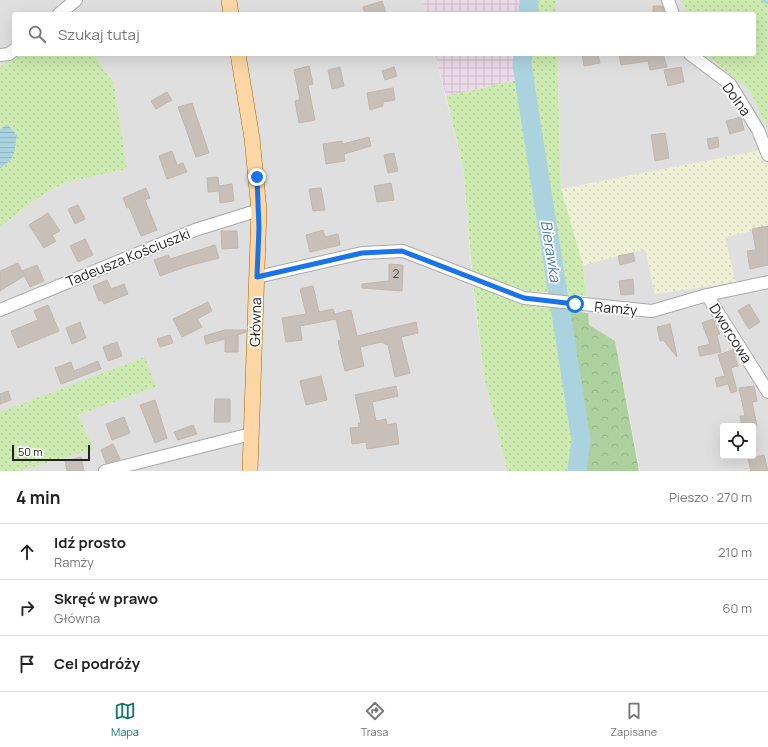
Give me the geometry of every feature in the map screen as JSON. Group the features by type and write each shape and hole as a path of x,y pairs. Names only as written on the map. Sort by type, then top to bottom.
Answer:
{"main road":[{"path":"229,0 231,12"},
{"name":"Główna","path":"238,56 252,138 259,210 250,471"}],"street":[{"path":"61,12 76,0"},
{"path":"668,0 672,12"},
{"path":"0,55 9,54 12,52"},
{"name":"Dolna","path":"693,56 730,84 758,130 768,155"},
{"name":"Tadeusza Kościuszki","path":"0,310 195,230 259,210"},
{"name":"Ramży","path":"257,277 362,253 402,251 524,298 652,311 707,295 768,282"},
{"name":"Dworcowa","path":"707,295 768,392"},
{"path":"105,471 251,434"}],"shaded area":[{"path":"0,0 422,0 425,12 12,12 12,56 14,56 0,67"},
{"path":"422,0 520,0 520,12 425,12"},
{"path":"556,0 681,0 687,12 556,12"},
{"path":"94,56 435,56 463,167 473,289 484,376 507,471 20,471 93,449 78,415 156,387 0,412 0,227 35,200 64,183 127,169 114,83"},
{"path":"436,56 519,56 518,80 446,96"},
{"path":"557,56 707,56 750,91 768,130 768,165 762,150 561,189"},
{"path":"768,227 768,471 640,471 615,342 589,325 583,265 645,249 655,294 735,282 725,237"}],"green space":[{"path":"520,0 556,0 556,12 520,12"},
{"path":"681,0 768,0 768,130 750,91 707,56 756,56 756,12 687,12"},
{"path":"14,56 94,56 114,83 127,169 64,183 35,200 0,227 0,67"},
{"path":"519,56 557,56 561,189 583,265 586,296 526,291 472,271 463,167 446,96 518,80"},
{"path":"762,150 768,165 768,227 725,237 736,282 655,294 645,249 583,265 561,189"},
{"path":"473,283 527,303 559,308 579,440 575,471 507,471 484,376"},
{"path":"561,310 588,313 589,325 615,341 639,471 581,471 585,442"},
{"path":"145,357 156,387 78,415 94,449 20,471 0,471 0,412"}],"water":[{"path":"8,125 17,135 15,151 12,158 0,168 0,129"}],"building":[{"path":"382,1 385,12 364,12 363,7"},
{"path":"653,6 662,6 664,12 653,12"},
{"path":"582,56 598,56 600,63 584,66"},
{"path":"619,56 664,56 667,67 650,70 648,61 621,65"},
{"path":"309,66 313,84 308,85 315,120 299,123 295,101 300,100 294,70"},
{"path":"340,67 344,86 332,89 328,70"},
{"path":"394,67 397,76 385,80 382,71"},
{"path":"681,67 684,82 668,86 664,70"},
{"path":"393,88 395,100 383,102 383,106 370,110 367,93"},
{"path":"167,92 172,100 156,109 151,101"},
{"path":"192,103 209,153 196,157 178,107"},
{"path":"741,117 744,130 730,134 726,121"},
{"path":"665,133 669,158 655,161 651,135"},
{"path":"369,137 371,146 344,154 345,161 326,164 323,144 342,141 343,144"},
{"path":"718,137 719,147 709,149 707,139"},
{"path":"172,151 177,165 183,163 187,172 167,179 159,156"},
{"path":"394,153 398,171 388,173 384,155"},
{"path":"218,177 219,186 232,184 234,201 220,203 219,191 208,192 207,178"},
{"path":"391,183 394,200 377,202 374,186"},
{"path":"146,188 150,198 145,200 157,230 141,236 129,207 127,208 123,198"},
{"path":"321,188 325,210 313,211 309,189"},
{"path":"78,205 85,219 75,224 68,209"},
{"path":"48,213 60,231 52,235 56,241 44,248 29,225"},
{"path":"768,226 768,265 750,269 747,251 756,250 752,229"},
{"path":"323,230 325,237 338,234 340,245 310,252 306,235"},
{"path":"221,231 237,231 238,248 222,249"},
{"path":"85,239 93,255 78,262 70,246"},
{"path":"215,245 219,258 188,266 160,276 154,260 168,255 170,259"},
{"path":"633,253 635,261 620,265 618,256"},
{"path":"18,263 24,276 0,291 0,271"},
{"path":"389,264 403,265 402,291 362,288 362,284 389,281"},
{"path":"37,265 44,281 30,287 22,271"},
{"path":"633,279 634,294 621,295 619,281"},
{"path":"107,280 111,289 124,284 128,294 104,304 102,300 99,301 93,286"},
{"path":"313,286 319,312 333,309 335,314 351,310 357,336 416,322 418,333 401,337 410,373 395,377 388,345 381,342 360,347 364,366 345,371 338,341 341,340 336,319 300,326 302,340 286,342 282,318 306,314 300,289"},
{"path":"208,302 212,311 197,319 202,327 182,337 173,319"},
{"path":"749,304 760,322 749,329 738,311"},
{"path":"48,305 59,331 18,348 11,331 38,320 34,311"},
{"path":"713,319 720,334 717,335 721,352 700,356 698,347 710,344 702,323"},
{"path":"80,322 86,338 72,344 66,328"},
{"path":"670,324 677,357 663,340 660,341 657,327"},
{"path":"225,330 246,330 246,332 238,335 238,352 225,352 225,339 206,344 204,336"},
{"path":"170,335 173,343 160,347 157,339"},
{"path":"117,342 122,356 108,361 103,347"},
{"path":"733,350 738,366 731,368 737,391 731,393 728,384 717,387 715,378 725,376 718,355"},
{"path":"98,361 101,369 61,384 55,368 71,362 74,371"},
{"path":"321,376 327,400 306,405 300,381"},
{"path":"396,386 398,396 372,402 376,421 386,419 387,425 396,423 399,444 367,449 366,442 352,444 350,428 359,427 358,423 361,423 355,395"},
{"path":"754,386 757,401 752,402 757,426 756,423 741,423 740,416 745,416 739,388"},
{"path":"8,391 11,400 0,404 0,394"},
{"path":"215,399 230,399 230,422 214,422"},
{"path":"155,400 167,438 155,443 140,405"},
{"path":"124,417 130,433 112,440 106,424"},
{"path":"193,425 197,434 178,440 174,432"},
{"path":"113,444 120,459 106,463 101,450"},
{"path":"764,455 768,471 751,471 748,459 756,459 756,457"},
{"path":"81,457 84,471 67,471 65,461"}],"waterway":[{"name":"Bierawka","path":"528,12 529,0"},
{"path":"763,0 768,3"},
{"name":"Bierawka","path":"523,56 522,65 581,440 577,471"}],"route":[{"path":"257,177 259,228 257,277 362,253 402,251 524,298 575,304"}]}
